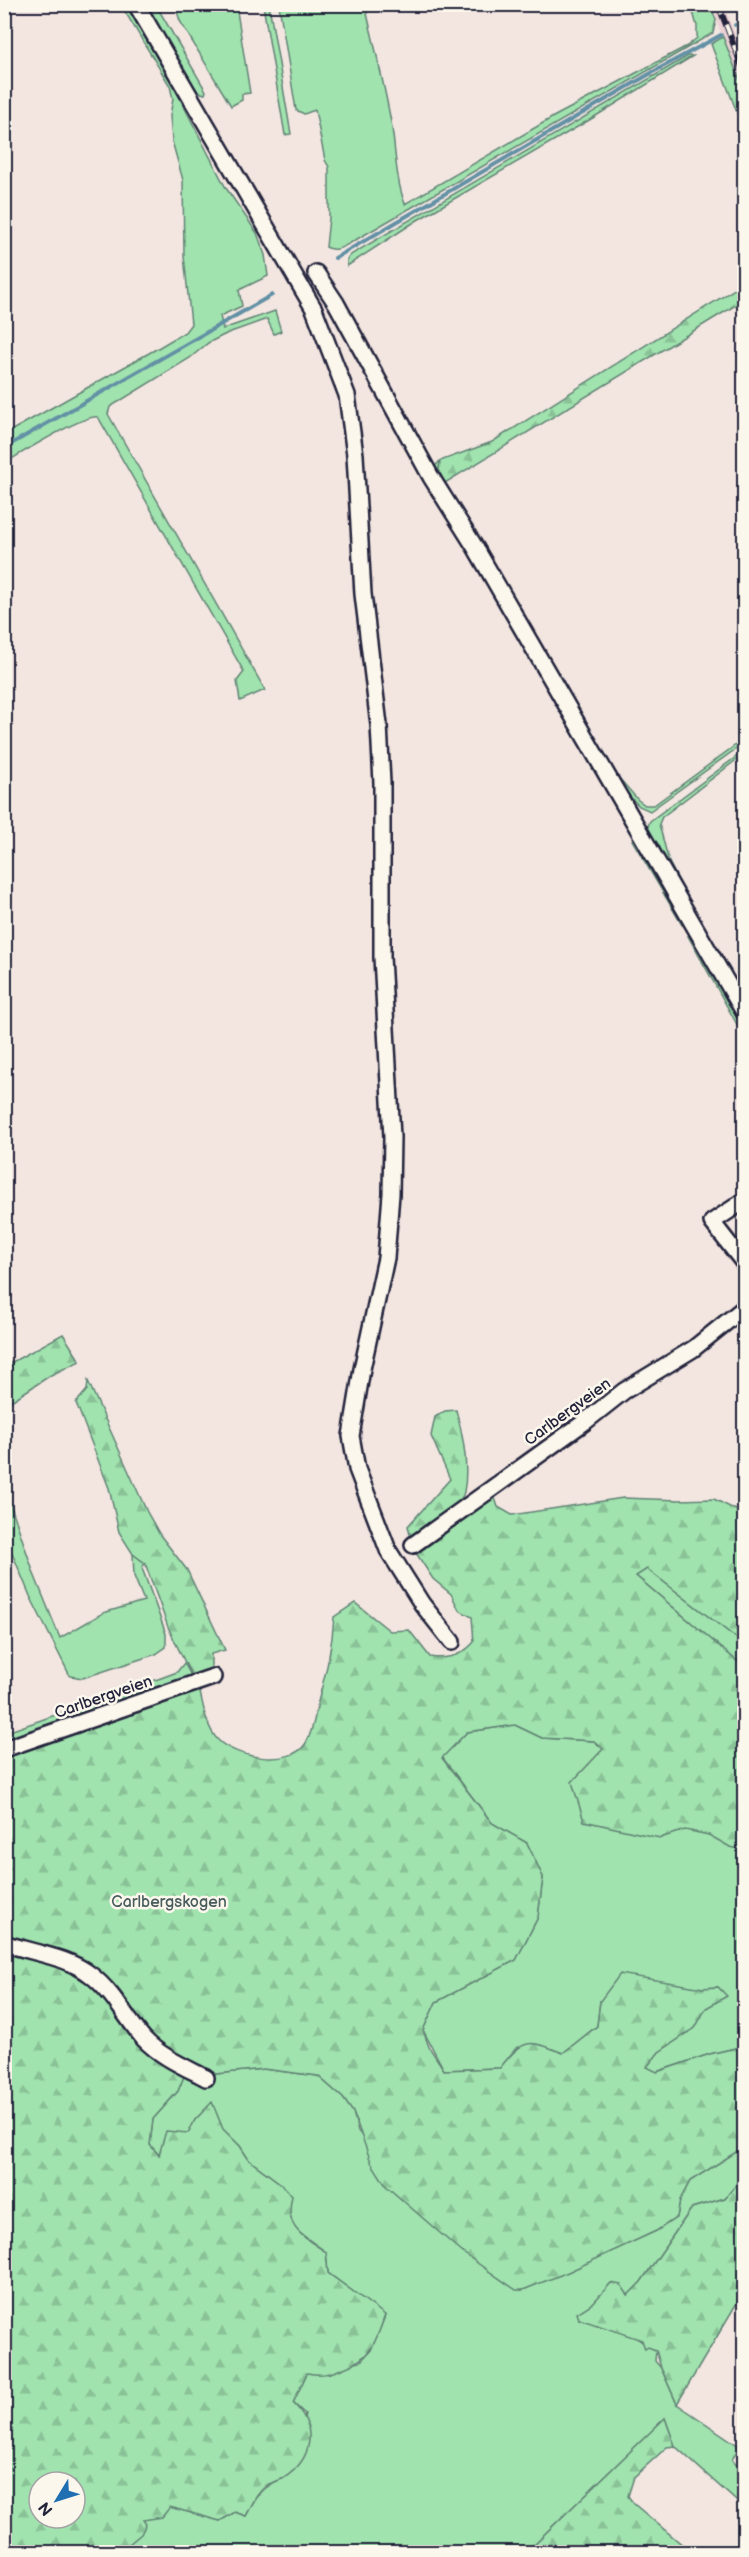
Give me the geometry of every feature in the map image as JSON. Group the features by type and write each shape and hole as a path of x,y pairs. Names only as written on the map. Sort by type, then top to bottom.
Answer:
{"street":[{"path":"136,4 314,309 347,395 355,455 363,594 379,725 382,783 382,957 392,1137 391,1194 386,1258 362,1369 351,1436 357,1469 388,1550 422,1604 452,1642"},
{"path":"316,273 336,303 431,477 481,558 744,1012"},
{"path":"744,1201 712,1222 744,1263"},
{"name":"Carlbergveien","path":"412,1545 586,1421 624,1391 693,1349 744,1308"},
{"name":"Carlbergveien","path":"4,1749 213,1677"},
{"path":"4,1943 86,1971 112,1996 145,2039 178,2064 206,2078"}],"shaded area":[{"path":"710,5 724,5 744,58 744,91"}],"green space":[{"path":"121,5 126,5 174,87 226,188 257,233 265,255 268,276 239,290 242,306 220,316 223,329 275,311 281,331 274,334 267,319 228,333 208,343 190,358 110,407 108,414 265,690 240,701 237,681 244,672 98,417 91,417 67,427 5,463 5,434 158,348 185,332 191,324 184,256 183,180 172,141 170,115 173,99 170,86"},
{"path":"144,5 156,5 206,91 205,94 198,92 191,84"},
{"path":"175,5 236,5 250,93 242,94 242,100 231,106 180,21"},
{"path":"263,5 269,5 291,134 285,135"},
{"path":"279,5 365,5 388,107 397,174 405,204 555,116 687,46 697,38 697,26 691,5 710,5 716,20 713,33 352,242 340,248 330,249 326,247 329,218 329,167 325,160 315,110 304,114 296,110"},
{"path":"723,37 744,91 744,131 711,44"},
{"path":"688,56 693,56 591,119 416,221 347,266 347,259 352,254"},
{"path":"744,283 744,300 445,483 439,471 440,461 492,442"},
{"path":"440,461 439,471 445,483 603,755 638,800 645,805 654,805 744,739 744,743 650,811 639,806 622,788 433,468"},
{"path":"425,477 628,823 626,826"},
{"path":"744,751 744,754 662,817 659,824 669,862 705,932 665,863 659,845 650,835 648,826 650,821"},
{"path":"635,835 689,925 682,925 632,840"},
{"path":"688,936 693,936 744,1020 744,1037"},
{"path":"63,1334 80,1361 51,1375 5,1405 5,1366"},
{"path":"88,1381 147,1512 160,1535 187,1570 225,1650 211,1654 211,1672 192,1677 168,1627 145,1563 133,1554 119,1532 109,1488 76,1403 87,1390"},
{"name":"Carlbergskogen","path":"456,1410 463,1440 466,1462 464,1492 454,1508 494,1495 498,1507 512,1515 623,1498 714,1499 744,1514 744,1644 647,1569 636,1576 744,1667 744,1850 730,1847 709,1835 685,1830 660,1838 584,1821 572,1782 603,1749 594,1741 542,1738 515,1725 467,1732 442,1758 492,1823 527,1843 543,1877 538,1917 516,1960 436,2002 423,2030 429,2047 444,2070 500,2068 515,2051 527,2044 542,2045 563,2053 597,2026 600,2001 620,1974 703,1988 718,1987 727,1996 706,2008 695,2028 659,2052 647,2067 657,2072 710,2054 744,2046 744,2144 741,2149 690,2181 680,2200 677,2217 656,2231 568,2272 523,2290 516,2290 463,2253 386,2186 371,2162 353,2112 343,2098 318,2076 263,2069 216,2074 189,2064 178,2091 153,2119 150,2145 159,2155 166,2131 188,2133 195,2120 212,2102 223,2129 240,2146 249,2160 281,2184 292,2196 290,2207 293,2224 303,2236 326,2252 328,2273 385,2315 379,2333 366,2354 353,2364 326,2374 307,2373 293,2403 301,2412 309,2432 306,2452 294,2470 260,2491 246,2516 235,2512 220,2521 170,2507 162,2517 143,2520 146,2524 141,2534 129,2544 77,2552 5,2552 4,1756 199,1688 211,1729 218,1740 237,1752 263,1758 288,1756 299,1751 311,1732 329,1658 334,1617 355,1603 390,1631 409,1630 430,1657 449,1657 465,1651 474,1642 472,1617 459,1610 451,1594 433,1579 414,1550 408,1526 450,1479 431,1436 435,1417 445,1411"},
{"path":"4,1485 34,1574 60,1638 103,1613 144,1601 134,1576 133,1554 145,1563 142,1568 166,1634 166,1647 156,1654 83,1678 70,1676 30,1596 5,1536"},
{"path":"646,1568 744,1644 744,1667 636,1576"},
{"path":"184,1663 192,1677 5,1743 4,1733 177,1672"},
{"path":"515,1725 542,1738 594,1741 604,1749 660,1838 692,1830 744,1850 744,2046 710,2054 656,2072 646,2067 659,2052 695,2028 706,2008 726,1996 718,1987 703,1988 600,2001 597,2026 563,2053 517,2047 500,2068 444,2070 423,2030 436,2002 516,1960 538,1917 543,1877 527,1843 492,1823 442,1757 467,1732"},
{"path":"188,2064 216,2074 263,2069 318,2076 343,2098 353,2112 358,2131 438,2227 475,2260 508,2284 523,2290 656,2231 677,2217 680,2200 690,2181 741,2149 744,2144 744,2176 725,2198 692,2208 641,2282 628,2296 611,2283 579,2319 635,2337 656,2350 655,2361 661,2368 677,2404 739,2446 732,2460 744,2473 744,2508 675,2446 665,2418 526,2552 77,2552 87,2548 124,2544 139,2534 145,2524 142,2520 170,2507 220,2521 235,2512 246,2516 261,2492 285,2477 305,2414 293,2403 307,2373 360,2362 371,2350 385,2316 328,2273 326,2252 294,2229 281,2184 249,2160 240,2146 222,2129 212,2103 195,2120 188,2133 159,2155 150,2145 153,2119 178,2091"},
{"path":"744,2176 744,2291 677,2404 661,2368 656,2350 648,2347 645,2349 642,2340 579,2319 577,2313 593,2303 611,2283 621,2285 628,2295 641,2282 692,2208 725,2198"},
{"path":"665,2418 675,2446 667,2447 634,2477 628,2496 634,2504 691,2552 526,2552"}],"waterway":[{"path":"735,25 744,21"},
{"path":"335,258 653,72 721,35"},
{"path":"4,448 272,295"}],"railway":[{"path":"718,4 744,72"}]}
